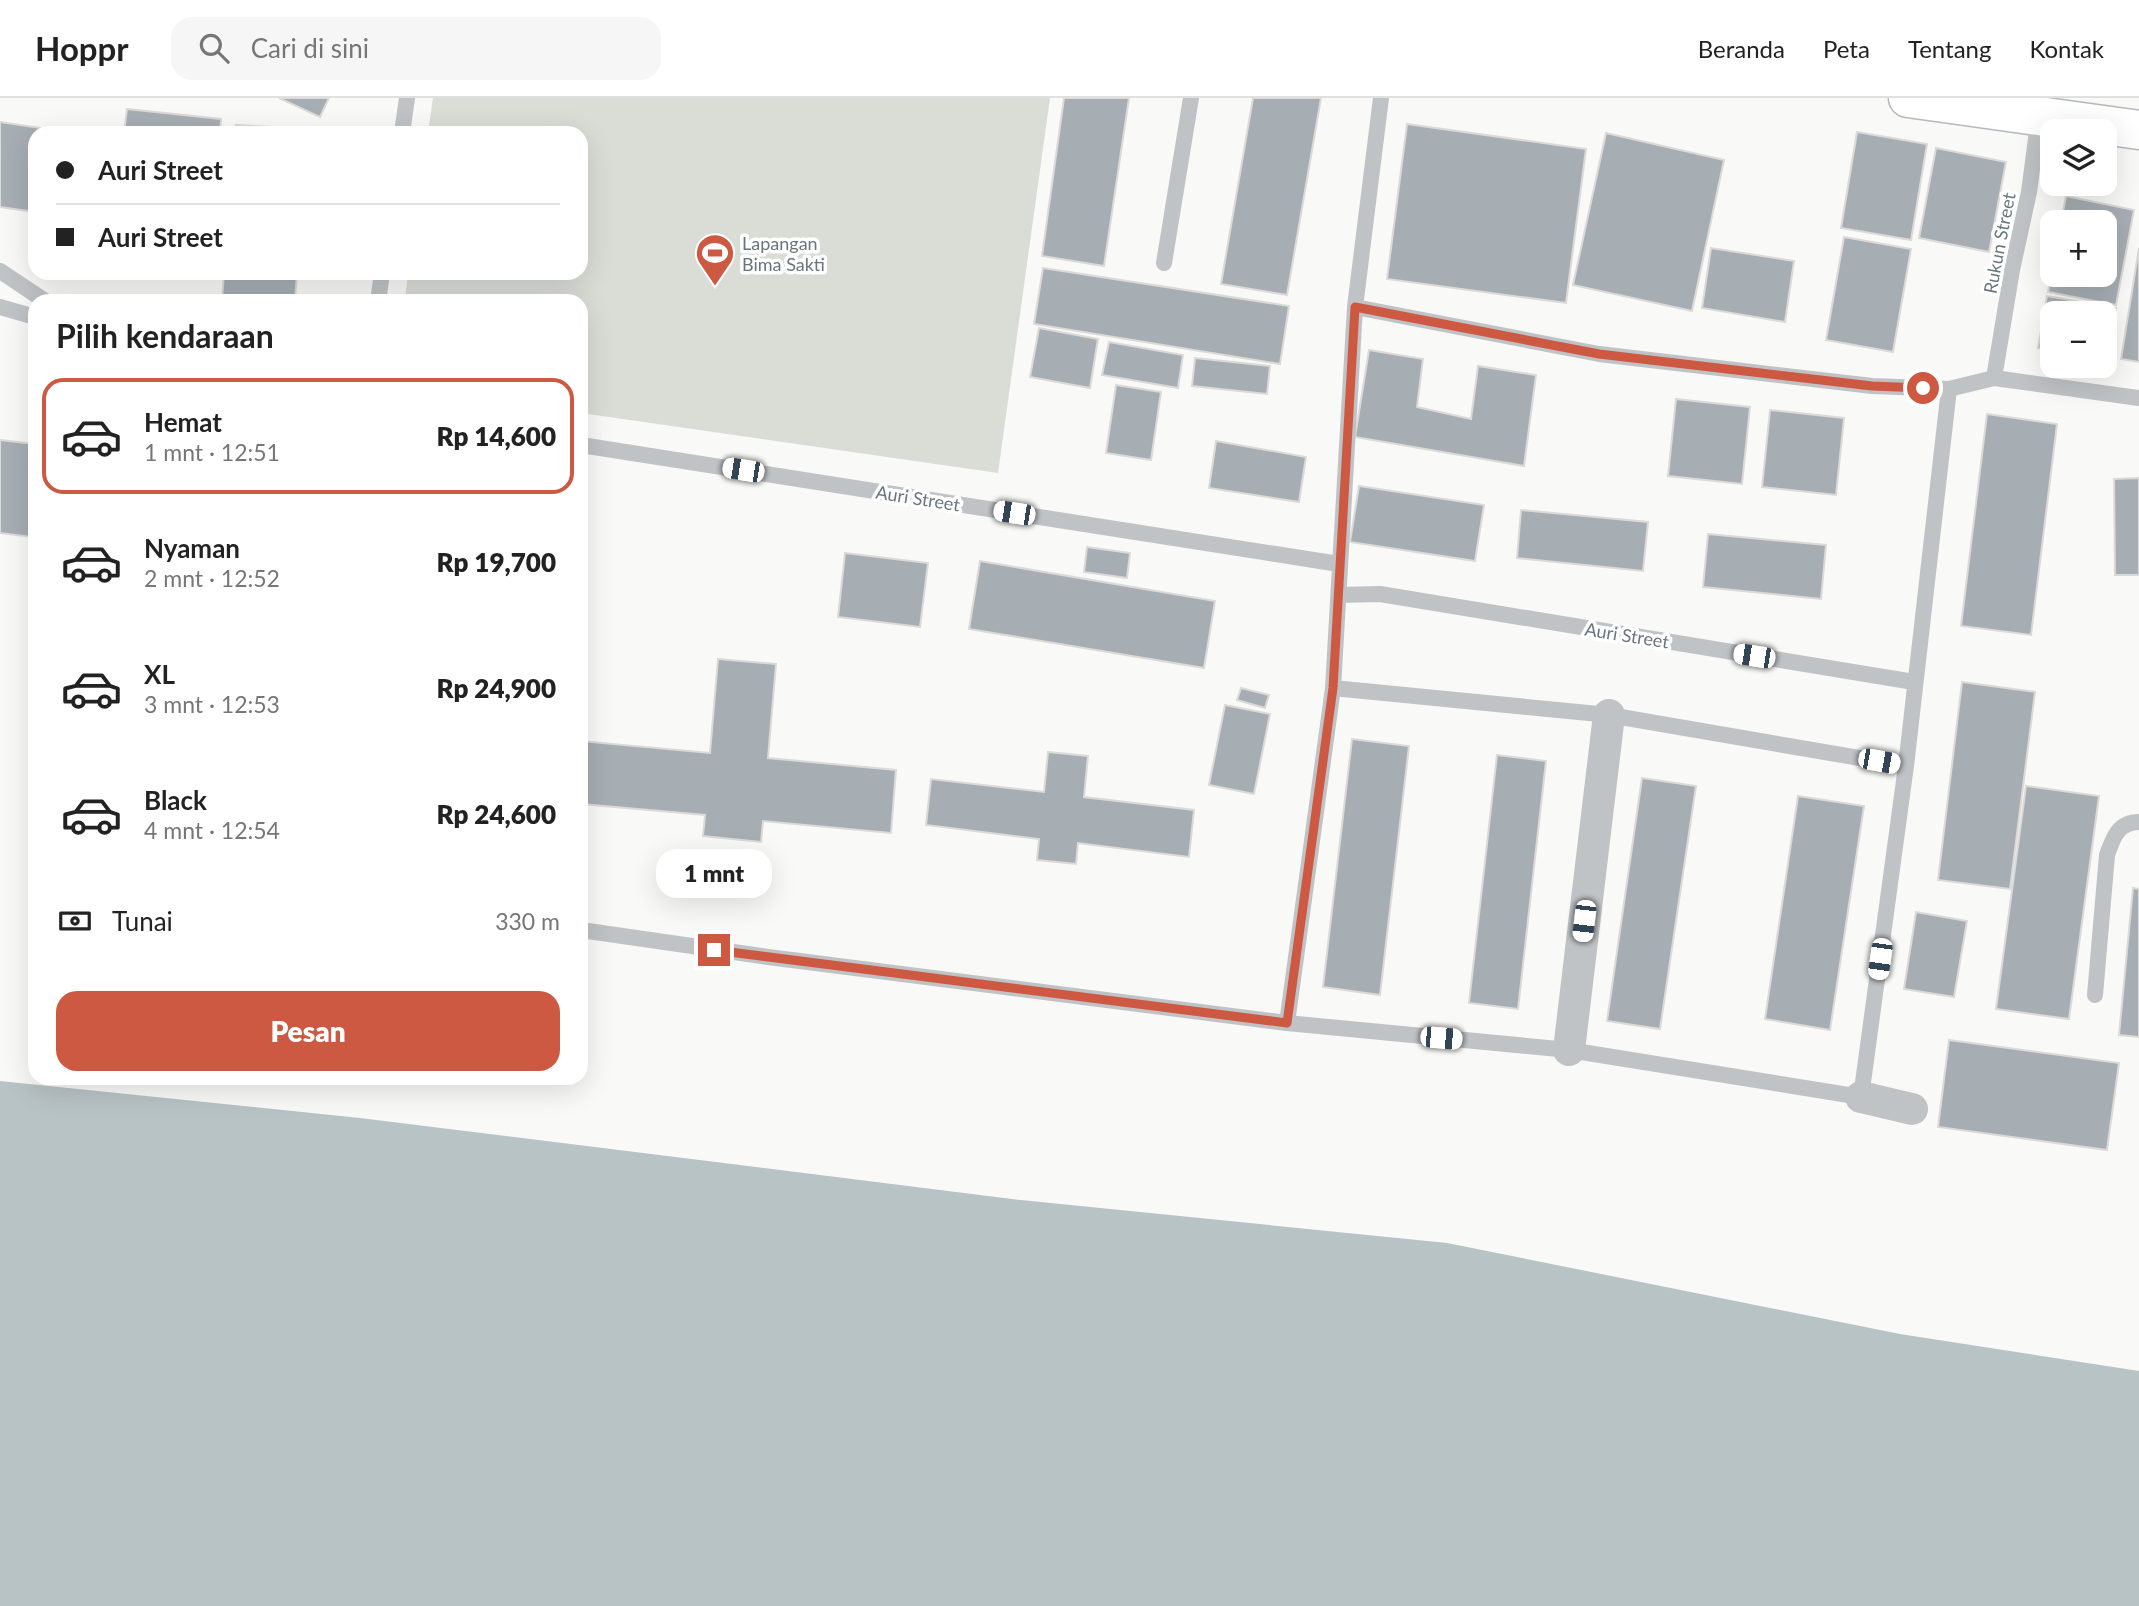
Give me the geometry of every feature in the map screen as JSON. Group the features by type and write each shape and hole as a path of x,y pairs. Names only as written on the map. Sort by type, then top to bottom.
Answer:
{"highway":[{"path":"1908,98 2139,130"}],"street":[{"path":"1569,1050 1609,715"},
{"path":"1861,1097 1912,1109"}],"lane":[{"path":"403,126 407,98"},
{"path":"1164,263 1191,98"},
{"path":"1287,1023 1333,688 1355,307 1381,98"},
{"name":"Rukun Street","path":"1994,378 2012,270 2029,192 2039,116"},
{"path":"0,271 34,294"},
{"path":"0,307 28,315"},
{"path":"1355,307 1599,354 1872,386 1949,389 1994,378 2139,398"},
{"path":"588,931 768,957 1287,1023 1569,1050 1861,1097 1906,766 1949,389"},
{"name":"Auri Street","path":"588,446 1339,564"},
{"name":"Auri Street","path":"1339,595 1380,594 1914,682"},
{"path":"1333,688 1609,715 1906,766"},
{"path":"2095,995 2107,855 2119,828 2139,822"}],"shaded area":[{"name":"Lapangan Bima Sakti","path":"433,98 1050,98 998,473 588,414 588,294 406,294 407,280 588,280 588,126 429,126"},
{"path":"0,1081 360,1118 1021,1200 1447,1243 1900,1334 2139,1371 2139,1606 0,1606"}],"building":[{"path":"279,98 329,98 320,117"},
{"path":"1064,98 1129,98 1104,266 1042,256"},
{"path":"1253,98 1321,98 1287,295 1221,284"},
{"path":"127,109 221,119 220,126 125,126"},
{"path":"0,122 28,126 28,211 0,207"},
{"path":"1407,124 1586,149 1566,303 1387,279"},
{"path":"1857,132 1927,144 1911,240 1841,228"},
{"path":"1606,133 1724,160 1692,311 1573,285"},
{"path":"1936,148 2006,162 1989,252 1919,238"},
{"path":"2066,196 2134,210 2117,301 2095,301 2048,292 2049,287 2117,287 2117,210 2063,210"},
{"path":"1844,237 1911,249 1893,352 1826,340"},
{"path":"1711,248 1794,261 1785,322 1702,308"},
{"path":"2139,248 2139,362 2121,359"},
{"path":"1043,268 1289,306 1280,364 1034,324"},
{"path":"224,280 296,280 296,294 222,294"},
{"path":"2047,296 2076,301 2046,301"},
{"path":"1039,328 1098,339 1090,388 1030,377"},
{"path":"1109,342 1183,355 1178,388 1102,375"},
{"path":"1369,350 1423,359 1417,407 1471,419 1478,366 1536,375 1524,466 1355,437"},
{"path":"1195,358 1270,366 1267,394 1192,386"},
{"path":"1116,385 1161,392 1151,460 1106,453"},
{"path":"1676,399 1750,407 1742,484 1668,476"},
{"path":"1770,410 1844,418 1836,495 1762,487"},
{"path":"1987,414 2057,424 2031,635 1961,626"},
{"path":"0,440 28,443 28,536 0,533"},
{"path":"1216,441 1306,457 1299,502 1209,488"},
{"path":"2139,478 2139,575 2115,575 2114,479"},
{"path":"1359,486 1484,505 1475,561 1350,542"},
{"path":"1521,510 1648,522 1643,571 1517,558"},
{"path":"1708,534 1826,545 1821,599 1703,587"},
{"path":"1087,547 1130,553 1127,578 1084,572"},
{"path":"845,553 928,563 920,627 838,617"},
{"path":"980,561 1215,601 1204,668 969,629"},
{"path":"718,659 776,664 768,758 896,770 891,833 763,821 761,842 703,836 705,815 588,805 588,742 710,753"},
{"path":"1962,682 2035,692 2010,889 1938,880"},
{"path":"1241,688 1269,695 1265,708 1237,700"},
{"path":"1225,705 1270,714 1254,794 1209,785"},
{"path":"1352,739 1409,746 1380,995 1323,987"},
{"path":"1048,752 1088,756 1084,797 1194,810 1189,857 1078,843 1076,864 1037,860 1039,839 926,825 931,779 1044,792"},
{"path":"1497,755 1546,761 1518,1009 1469,1003"},
{"path":"1642,778 1696,786 1660,1029 1607,1021"},
{"path":"2026,786 2099,796 2069,1019 1996,1009"},
{"path":"1798,796 1864,806 1830,1030 1765,1019"},
{"path":"2133,888 2139,889 2139,1037 2119,1035"},
{"path":"1916,912 1967,921 1954,997 1904,989"},
{"path":"1949,1040 2119,1063 2107,1150 1938,1127"}],"place":[{"name":"Lapangan Bima Sakti","path":"715,287"}],"route":[{"path":"714,950 1287,1023 1333,688 1355,307 1599,354 1872,386 1923,388"}]}
